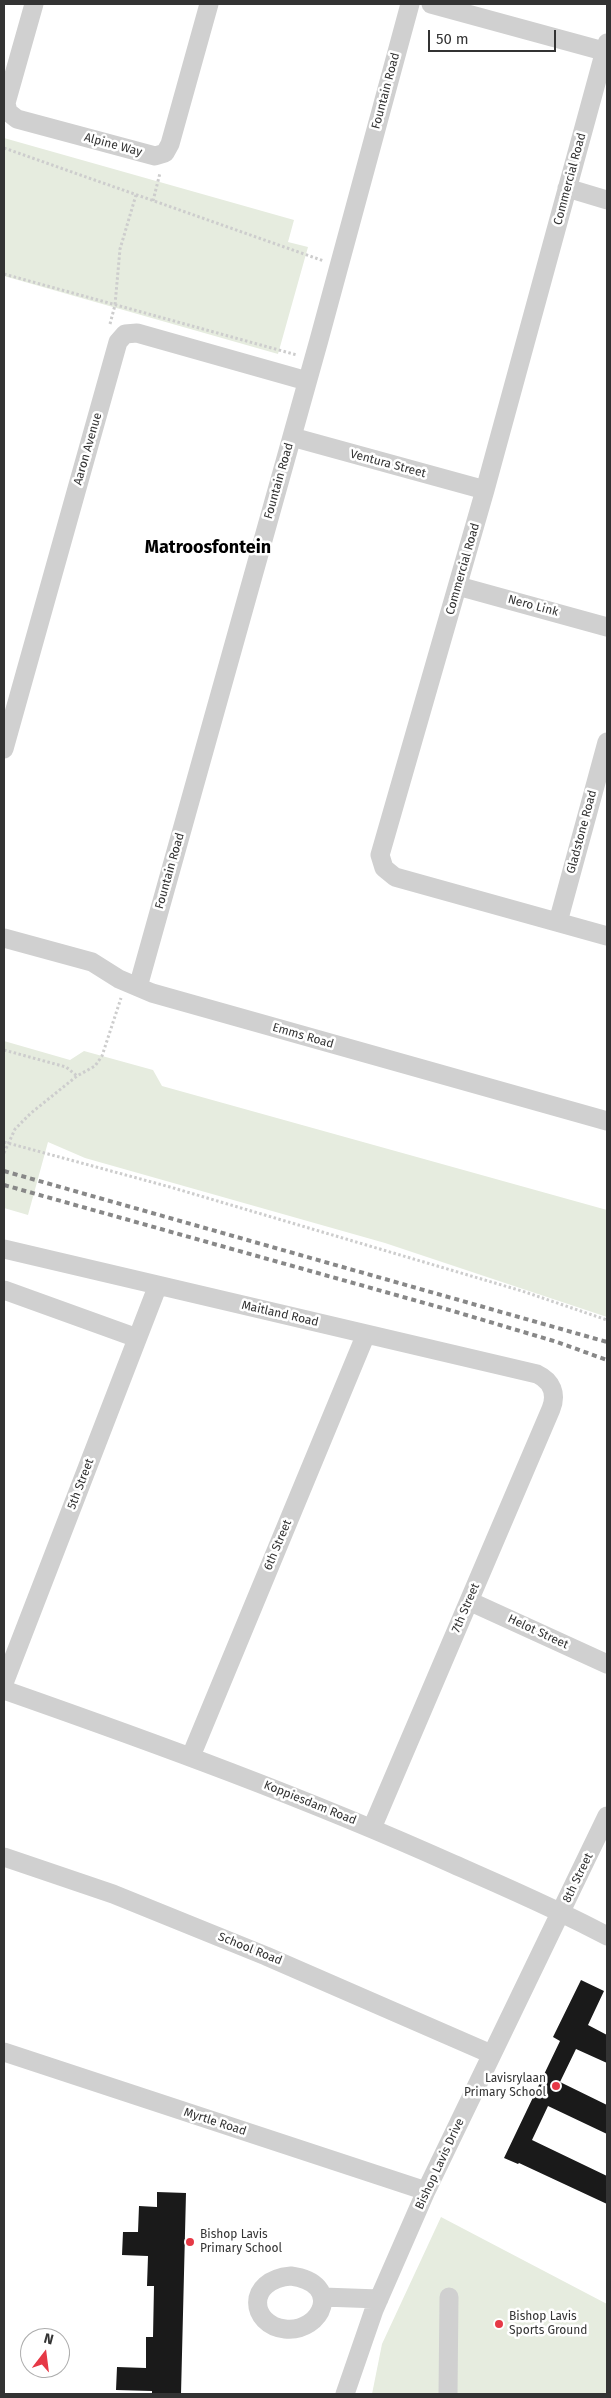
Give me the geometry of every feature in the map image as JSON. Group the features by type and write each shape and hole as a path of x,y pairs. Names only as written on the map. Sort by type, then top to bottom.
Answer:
{"street":[{"name":"Alpine Way","path":"34,4 6,103 8,112 17,119 155,156 166,153"},
{"path":"166,153 209,4"},
{"name":"Fountain Road","path":"132,984 292,437 410,4"},
{"path":"431,4 606,49"},
{"name":"Commercial Road","path":"606,49 485,490 380,855 384,868 395,877 607,936"},
{"path":"568,188 607,200"},
{"name":"Aaron Avenue","path":"4,748 118,342 125,334 138,333 307,381"},
{"name":"Ventura Street","path":"292,437 485,490"},
{"name":"Nero Link","path":"458,586 607,627"},
{"name":"Gladstone Road","path":"558,922 607,742"},
{"name":"Emms Road","path":"4,938 92,962 132,984 162,996 607,1121"},
{"name":"Maitland Road","path":"4,1248 537,1374 552,1386"},
{"name":"5th Street","path":"4,1683 158,1285"},
{"path":"4,1290 137,1338"},
{"name":"6th Street","path":"191,1756 366,1334"},
{"name":"7th Street","path":"372,1828 553,1404 552,1386"},
{"name":"Helot Street","path":"469,1600 607,1664"},
{"name":"Koppiesdam Road","path":"4,1690 191,1756 372,1828 561,1912 607,1936"},
{"name":"8th Street","path":"561,1912 607,1816"},
{"name":"School Road","path":"4,1857 113,1894 266,1956 491,2054"},
{"name":"Bishop Lavis Drive","path":"345,2394 379,2299 426,2191 561,1912"},
{"name":"Myrtle Road","path":"4,2052 426,2191"},
{"path":"323,2297 379,2299"},
{"path":"448,2394 449,2297"}],"path":[{"path":"4,148 303,255"},
{"path":"153,201 166,153"},
{"path":"108,332 116,305 120,249 136,195"},
{"path":"4,274 299,356"},
{"path":"4,1153 15,1129 31,1113 77,1076 95,1066 102,1056 132,984"},
{"path":"4,1050 66,1067 77,1076"},
{"path":"4,1142 170,1187 522,1291 607,1320"}],"shaded area":[{"path":"4,138 294,220 288,242 308,247 278,354 4,276"},
{"path":"4,1041 70,1060 84,1051 153,1070 162,1086 607,1210 607,1317 385,1243 85,1158 48,1142 28,1215 4,1208"},
{"name":"Bishop Lavis Sports Ground","path":"441,2217 607,2304 607,2394 372,2394 382,2344"}],"building":[{"path":"581,1980 604,1991 588,2025 607,2035 607,2063 576,2049 560,2082 607,2105 607,2134 548,2106 532,2140 607,2176 607,2204 519,2163 504,2158 560,2041 553,2037"},
{"path":"157,2192 186,2193 181,2394 152,2394 152,2391 116,2390 117,2367 146,2368 146,2337 153,2337 154,2286 147,2286 148,2256 122,2255 123,2232 138,2232 139,2206 157,2207"}],"railway":[{"path":"4,1171 607,1342"},
{"path":"4,1185 453,1311 557,1342 607,1360"}],"place":[{"name":"Lavisrylaan Primary School","path":"556,2086"},
{"name":"Bishop Lavis Primary School","path":"190,2242"},
{"name":"Bishop Lavis Sports Ground","path":"499,2324"}],"district":[{"name":"Matroosfontein","path":"208,548"}]}
